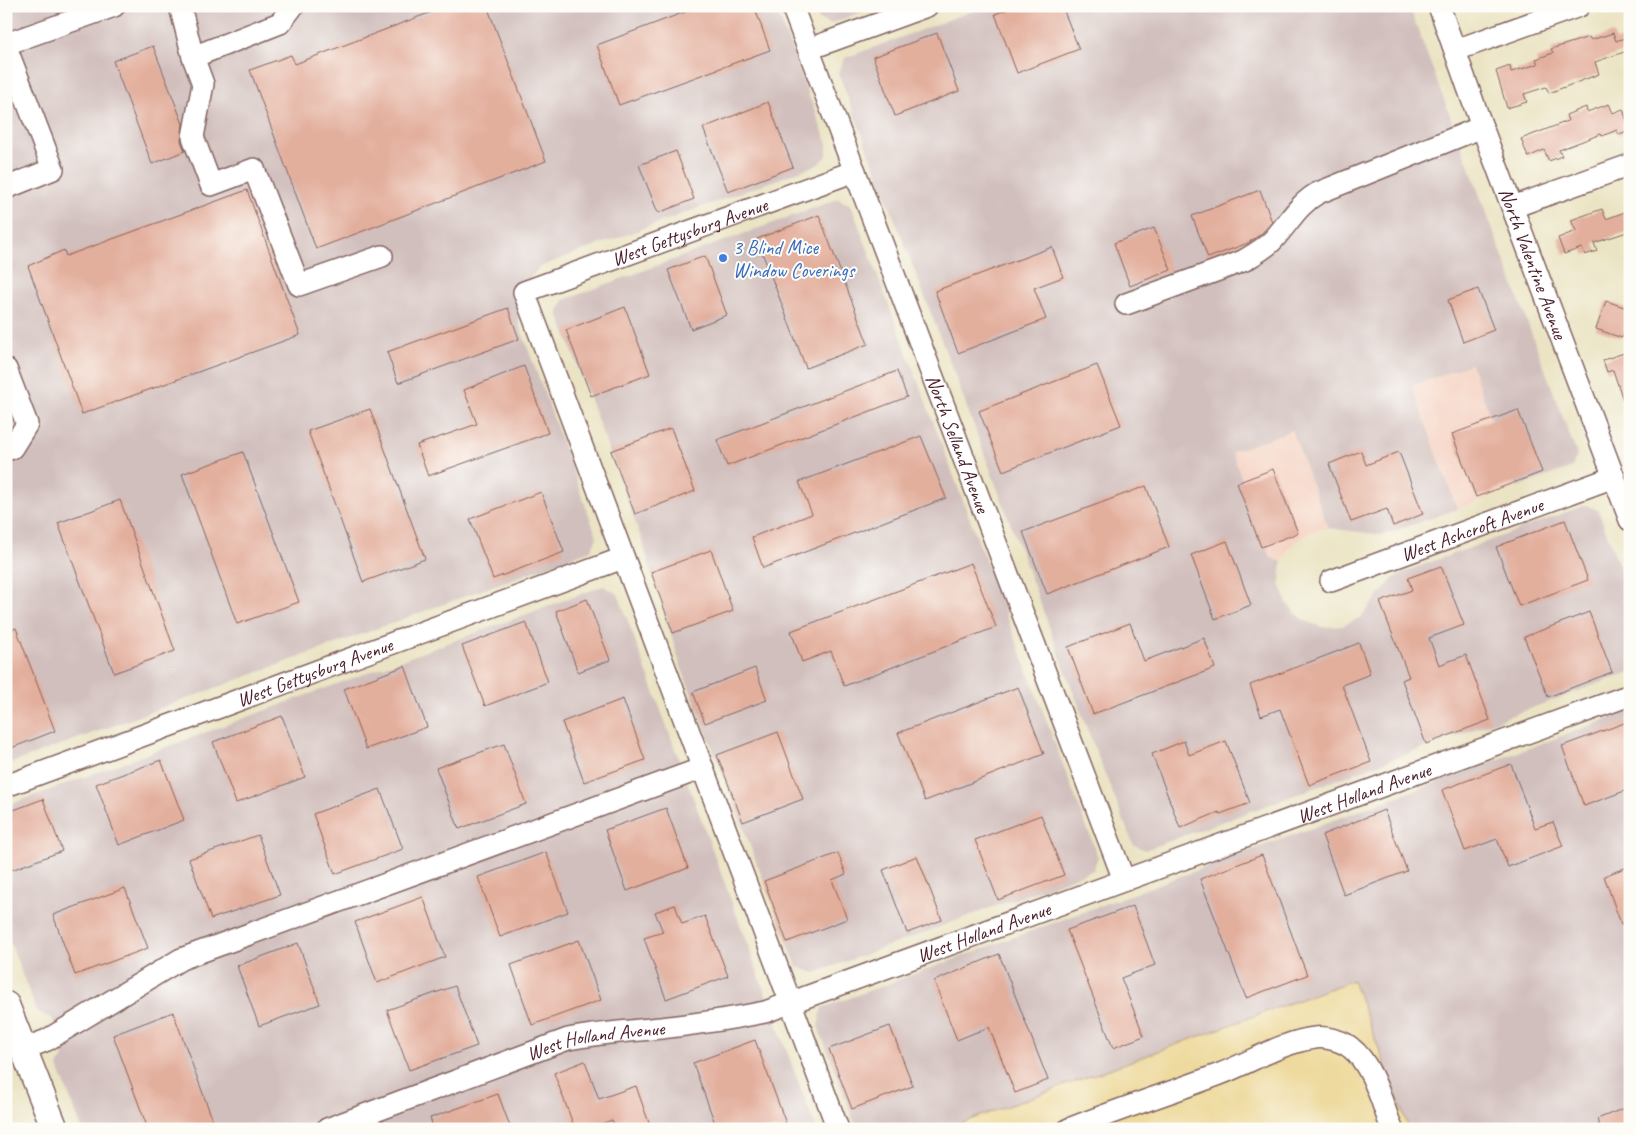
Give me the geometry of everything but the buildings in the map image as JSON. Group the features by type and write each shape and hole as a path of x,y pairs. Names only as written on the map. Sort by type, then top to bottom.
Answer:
{"main road":[{"path":"6,1005 55,1129"}],"street":[{"path":"6,188 53,169 6,45 114,6"},
{"path":"180,6 193,57 203,84 193,137 211,185 254,170 299,285 382,256"},
{"path":"193,57 280,23 293,6"},
{"name":"North Selland Avenue","path":"792,6 1124,880"},
{"path":"809,49 927,6"},
{"name":"North Valentine Avenue","path":"1439,6 1482,127 1630,520"},
{"path":"1456,50 1554,10 1579,6"},
{"path":"1126,304 1243,261 1270,242 1302,204 1318,193 1482,127"},
{"path":"1513,207 1630,165"},
{"name":"West Gettysburg Avenue","path":"6,786 624,558 524,292 855,171"},
{"path":"6,369 27,424 12,448 6,450"},
{"name":"West Ashcroft Avenue","path":"1330,581 1614,477"},
{"path":"624,558 838,1129"},
{"name":"West Holland Avenue","path":"327,1129 568,1039 594,1034 661,1028 765,1012 1630,696"},
{"path":"24,1049 47,1040 181,959 703,768"},
{"path":"1069,1129 1124,1107 1219,1074 1299,1040 1318,1037 1337,1041 1351,1047 1367,1066 1392,1129"}],"shaded area":[{"path":"6,6 775,6 827,143 827,156 819,164 549,263 539,268 524,284 517,305 519,324 597,537 591,550 6,765"},
{"path":"814,6 876,6 830,24 819,19"},
{"path":"986,6 1409,6 1577,455 1572,467 1517,487 1471,364 1412,386 1457,509 1383,535 1328,528 1292,430 1232,452 1271,558 1282,562 1280,584 1288,605 1303,620 1322,627 1343,626 1361,617 1393,579 1404,572 1586,505 1598,510 1630,595 1630,672 1145,850 1133,844 1093,744 959,386 838,72 845,58"},
{"path":"838,199 851,205 1098,857 1093,870 815,973 797,967 680,664 643,543 558,313 564,300"},
{"path":"1472,364 1517,487 1457,509 1412,386"},
{"path":"1292,430 1328,528 1313,531 1300,538 1289,548 1282,562 1271,558 1232,452"},
{"path":"603,586 618,594 816,1129 82,1129 58,1067 65,1051 52,1018 37,1012 6,932 6,806"},
{"path":"1630,711 1630,1129 1409,1129 1353,980 956,1126 958,1129 857,1129 818,1026 822,1008"}],"sand":[{"path":"1353,980 1409,1129 958,1129 956,1125"}],"place":[{"name":"3 Blind Mice Window Coverings","path":"723,258"}]}
